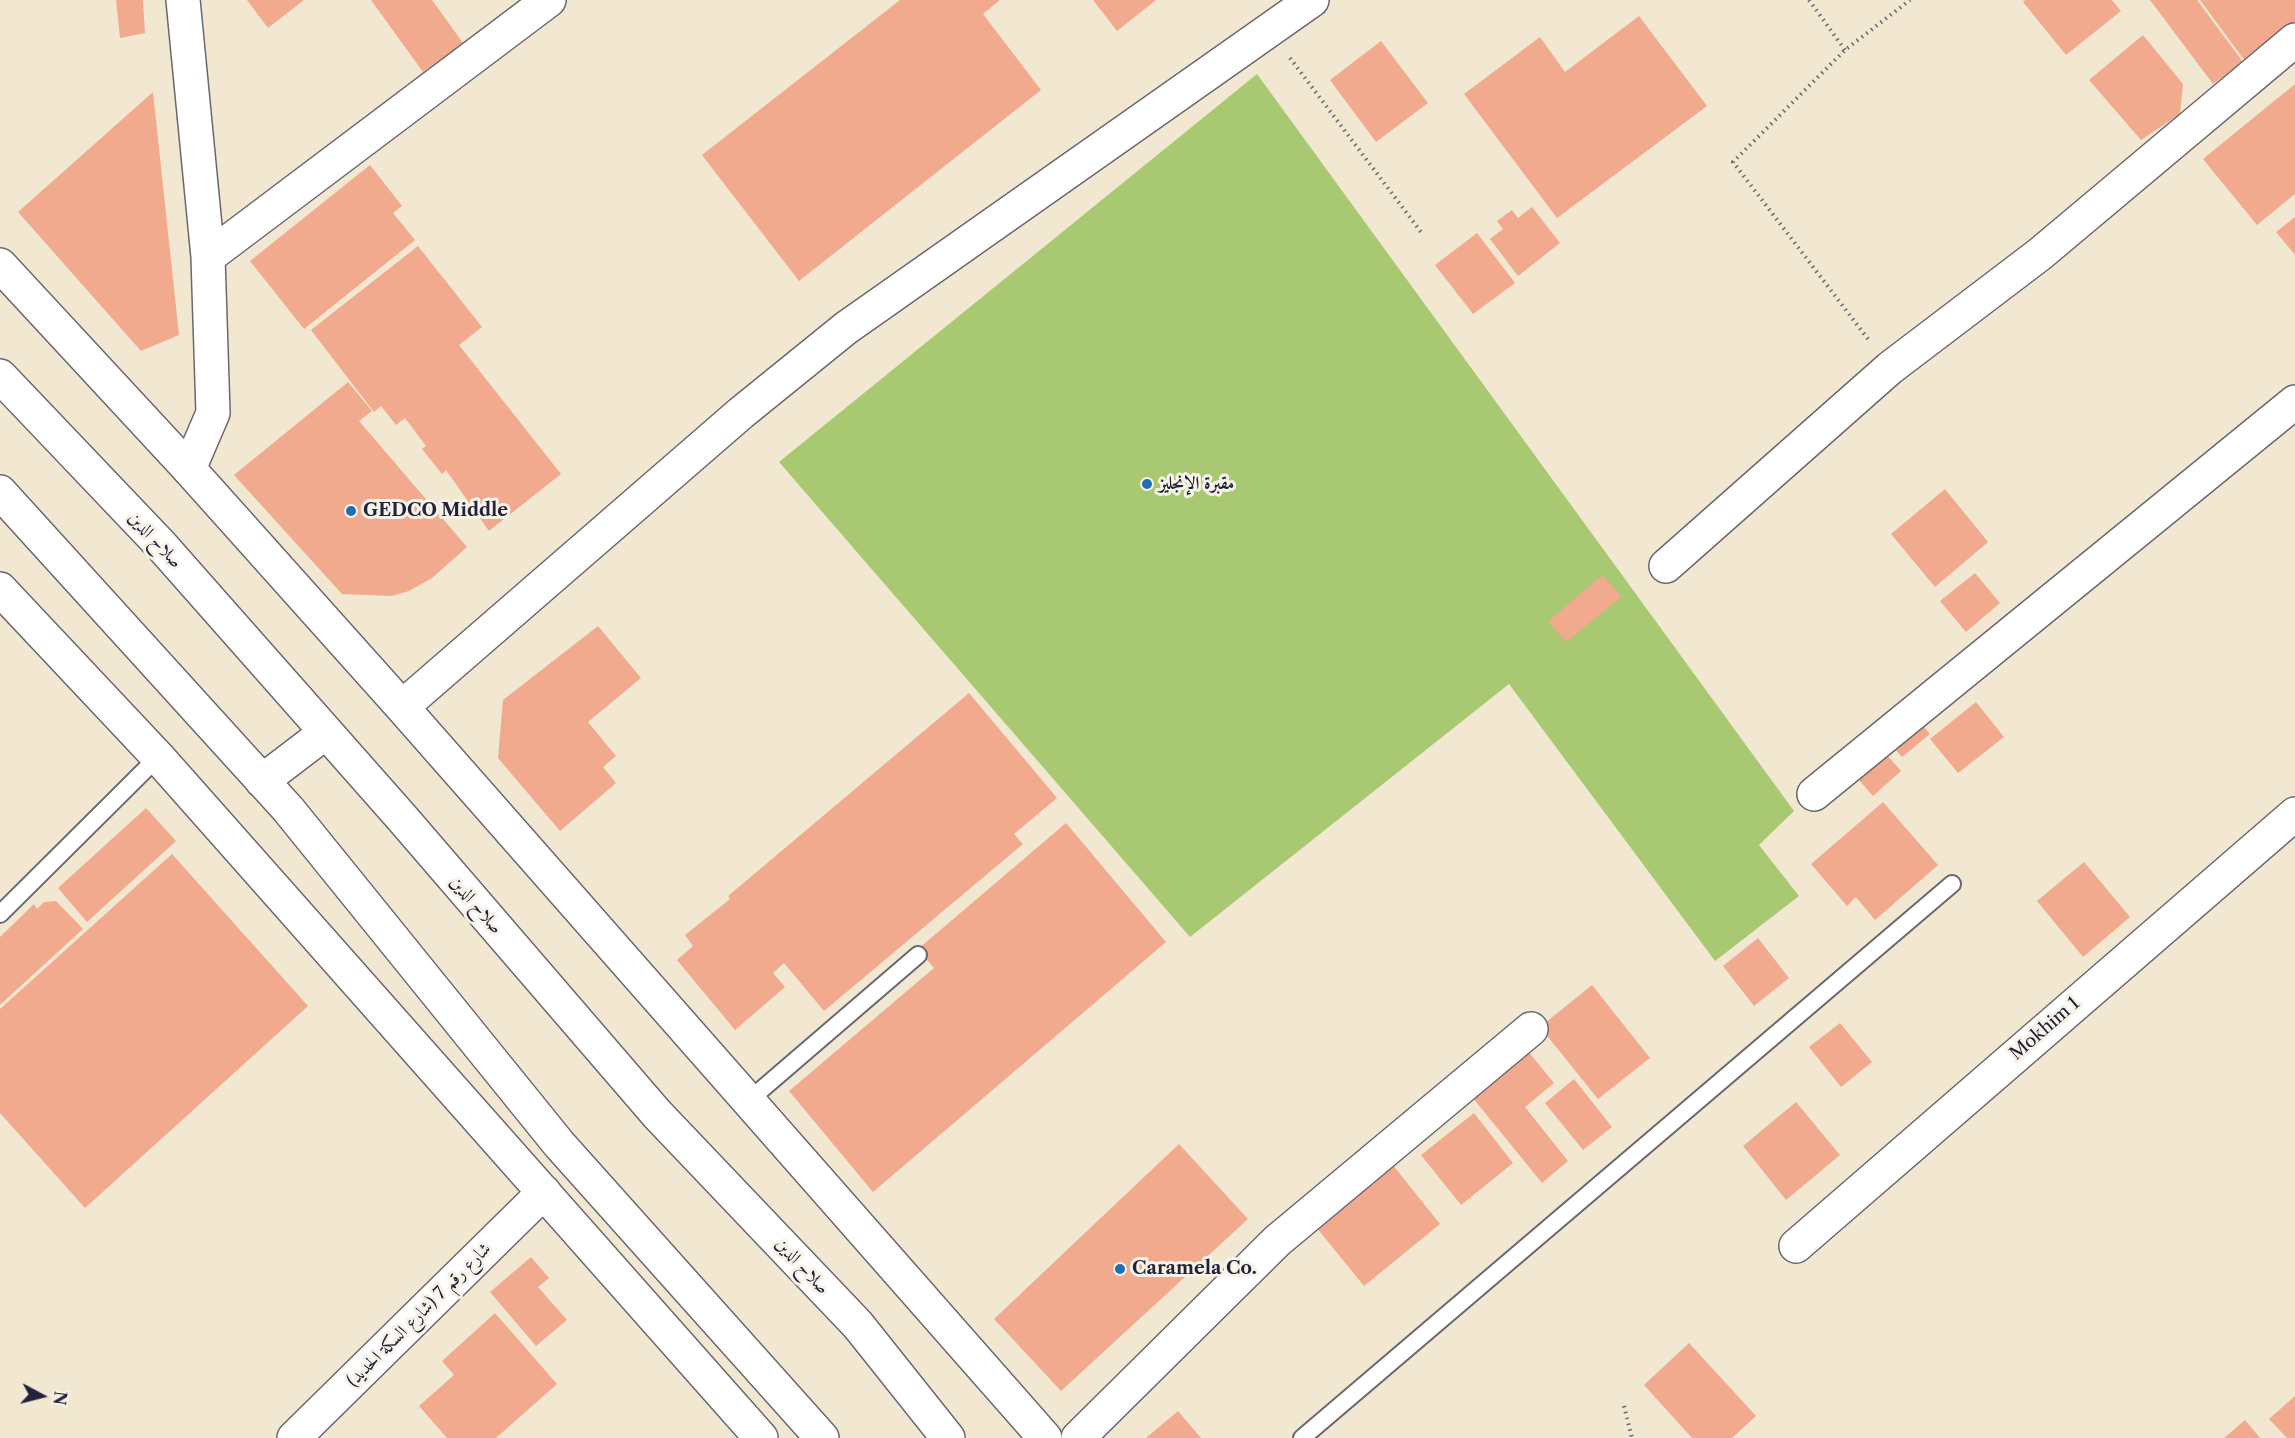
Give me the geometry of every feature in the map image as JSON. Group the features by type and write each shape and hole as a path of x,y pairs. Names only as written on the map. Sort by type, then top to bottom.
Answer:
{"main road":[{"path":"183,0 208,257 213,412 189,469"},
{"path":"208,257 549,0"},
{"path":"402,707 741,413 846,328 1312,0"},
{"path":"1666,566 1890,368 2040,254 2295,40"},
{"path":"0,265 189,469 402,707 747,1102 1045,1438"},
{"name":"صلاح الدين","path":"0,376 161,546 657,1114 858,1325 948,1438"},
{"path":"1814,794 2295,402"},
{"path":"0,492 262,781 559,1144 822,1438"},
{"path":"0,589 158,757 761,1438"},
{"path":"262,781 325,732"},
{"name":"Mokhim 1","path":"1796,1246 2295,814"},
{"path":"1078,1438 1277,1240 1531,1029"},
{"name":"شارع رقم 7 (شارع السكة الحديد)","path":"294,1438 544,1192"}],"lane":[{"path":"0,914 158,757"},
{"path":"1302,1438 1952,884"},
{"path":"747,1102 918,955"}],"path":[{"path":"1809,0 1845,50"},
{"path":"1890,368 1733,162 1845,50 1911,0"},
{"path":"1268,29 1421,232"},
{"path":"1624,1406 1632,1438"}],"green space":[{"path":"1257,74 1794,811 1759,845 1799,896 1715,961 1509,684 1190,937 779,462"}],"building":[{"path":"116,0 143,0 145,33 120,38"},
{"path":"247,0 304,0 268,28"},
{"path":"371,0 432,0 463,43 423,72"},
{"path":"900,0 1000,0 983,14 1041,90 799,281 702,155"},
{"path":"1093,0 1156,0 1117,31"},
{"path":"2025,0 2112,0 2121,11 2066,55 2023,2"},
{"path":"2150,0 2197,0 2243,62 2213,84"},
{"path":"2200,0 2295,0 2295,23 2245,61"},
{"path":"1639,16 1707,106 1557,218 1464,94 1540,37 1565,72"},
{"path":"2143,35 2183,84 2180,114 2141,140 2089,80"},
{"path":"1381,41 1428,103 1376,142 1330,80"},
{"path":"2295,84 2295,194 2257,225 2203,159"},
{"path":"153,92 179,335 141,351 18,212"},
{"path":"370,165 402,206 393,213 415,240 304,329 250,261"},
{"path":"1532,207 1560,243 1518,276 1490,239 1503,229 1497,221 1512,210 1518,218"},
{"path":"2295,217 2295,255 2276,232"},
{"path":"1477,233 1515,283 1473,314 1435,265"},
{"path":"418,246 482,327 459,345 561,474 489,531 446,470 442,474 422,449 426,446 405,418 396,425 381,406 374,412 311,330"},
{"name":"GEDCO Middle","path":"348,382 372,411 359,421 467,547 432,578 409,591 392,596 342,594 234,475"},
{"path":"1945,489 1988,542 1935,587 1891,534"},
{"path":"1975,573 2000,603 1966,632 1940,601"},
{"path":"1603,575 1621,597 1566,642 1548,621"},
{"path":"598,626 641,678 588,722 616,756 603,767 616,783 560,831 498,758 503,700"},
{"path":"969,693 1057,798 1014,834 1023,844 824,1011 784,963 773,973 785,987 735,1030 677,960 693,946 685,935"},
{"path":"1976,702 2004,737 1958,773 1930,739"},
{"path":"1917,719 1930,734 1902,757 1890,743"},
{"path":"1887,755 1901,771 1873,796 1859,780"},
{"path":"1883,802 1938,865 1875,920 1856,897 1847,906 1811,864"},
{"path":"146,808 176,841 87,922 58,888"},
{"path":"1066,823 1166,942 873,1192 789,1091 934,968 918,949"},
{"path":"172,854 308,1006 85,1208 0,1113 0,1009"},
{"path":"2084,862 2130,917 2083,957 2037,901"},
{"path":"56,901 83,929 0,1005 0,937 34,904 37,909 44,902"},
{"path":"1758,938 1789,978 1754,1006 1723,966"},
{"path":"1592,985 1650,1058 1598,1099 1540,1027"},
{"path":"1840,1023 1872,1062 1841,1087 1809,1047"},
{"path":"1523,1045 1554,1083 1525,1107 1568,1161 1542,1183 1468,1092"},
{"path":"1574,1079 1612,1127 1583,1150 1545,1103"},
{"path":"1796,1102 1840,1155 1786,1200 1743,1146"},
{"path":"1474,1113 1513,1163 1461,1205 1421,1155"},
{"name":"Caramela Co.","path":"1179,1144 1248,1219 1061,1391 994,1319"},
{"path":"1392,1164 1440,1224 1364,1286 1316,1227"},
{"path":"531,1257 549,1278 538,1287 567,1320 536,1346 490,1292"},
{"path":"495,1313 557,1384 496,1438 447,1438 419,1406 454,1375 442,1361"},
{"path":"1689,1343 1756,1416 1732,1438 1692,1438 1644,1385"},
{"path":"2295,1396 2295,1438 2287,1438 2269,1419"},
{"path":"1178,1411 1201,1438 1146,1438"},
{"path":"2245,1420 2260,1438 2224,1438"}],"place":[{"name":"مقبرة الإنجليز","path":"1147,484"},
{"name":"GEDCO Middle","path":"351,511"},
{"name":"Caramela Co.","path":"1120,1269"}]}
